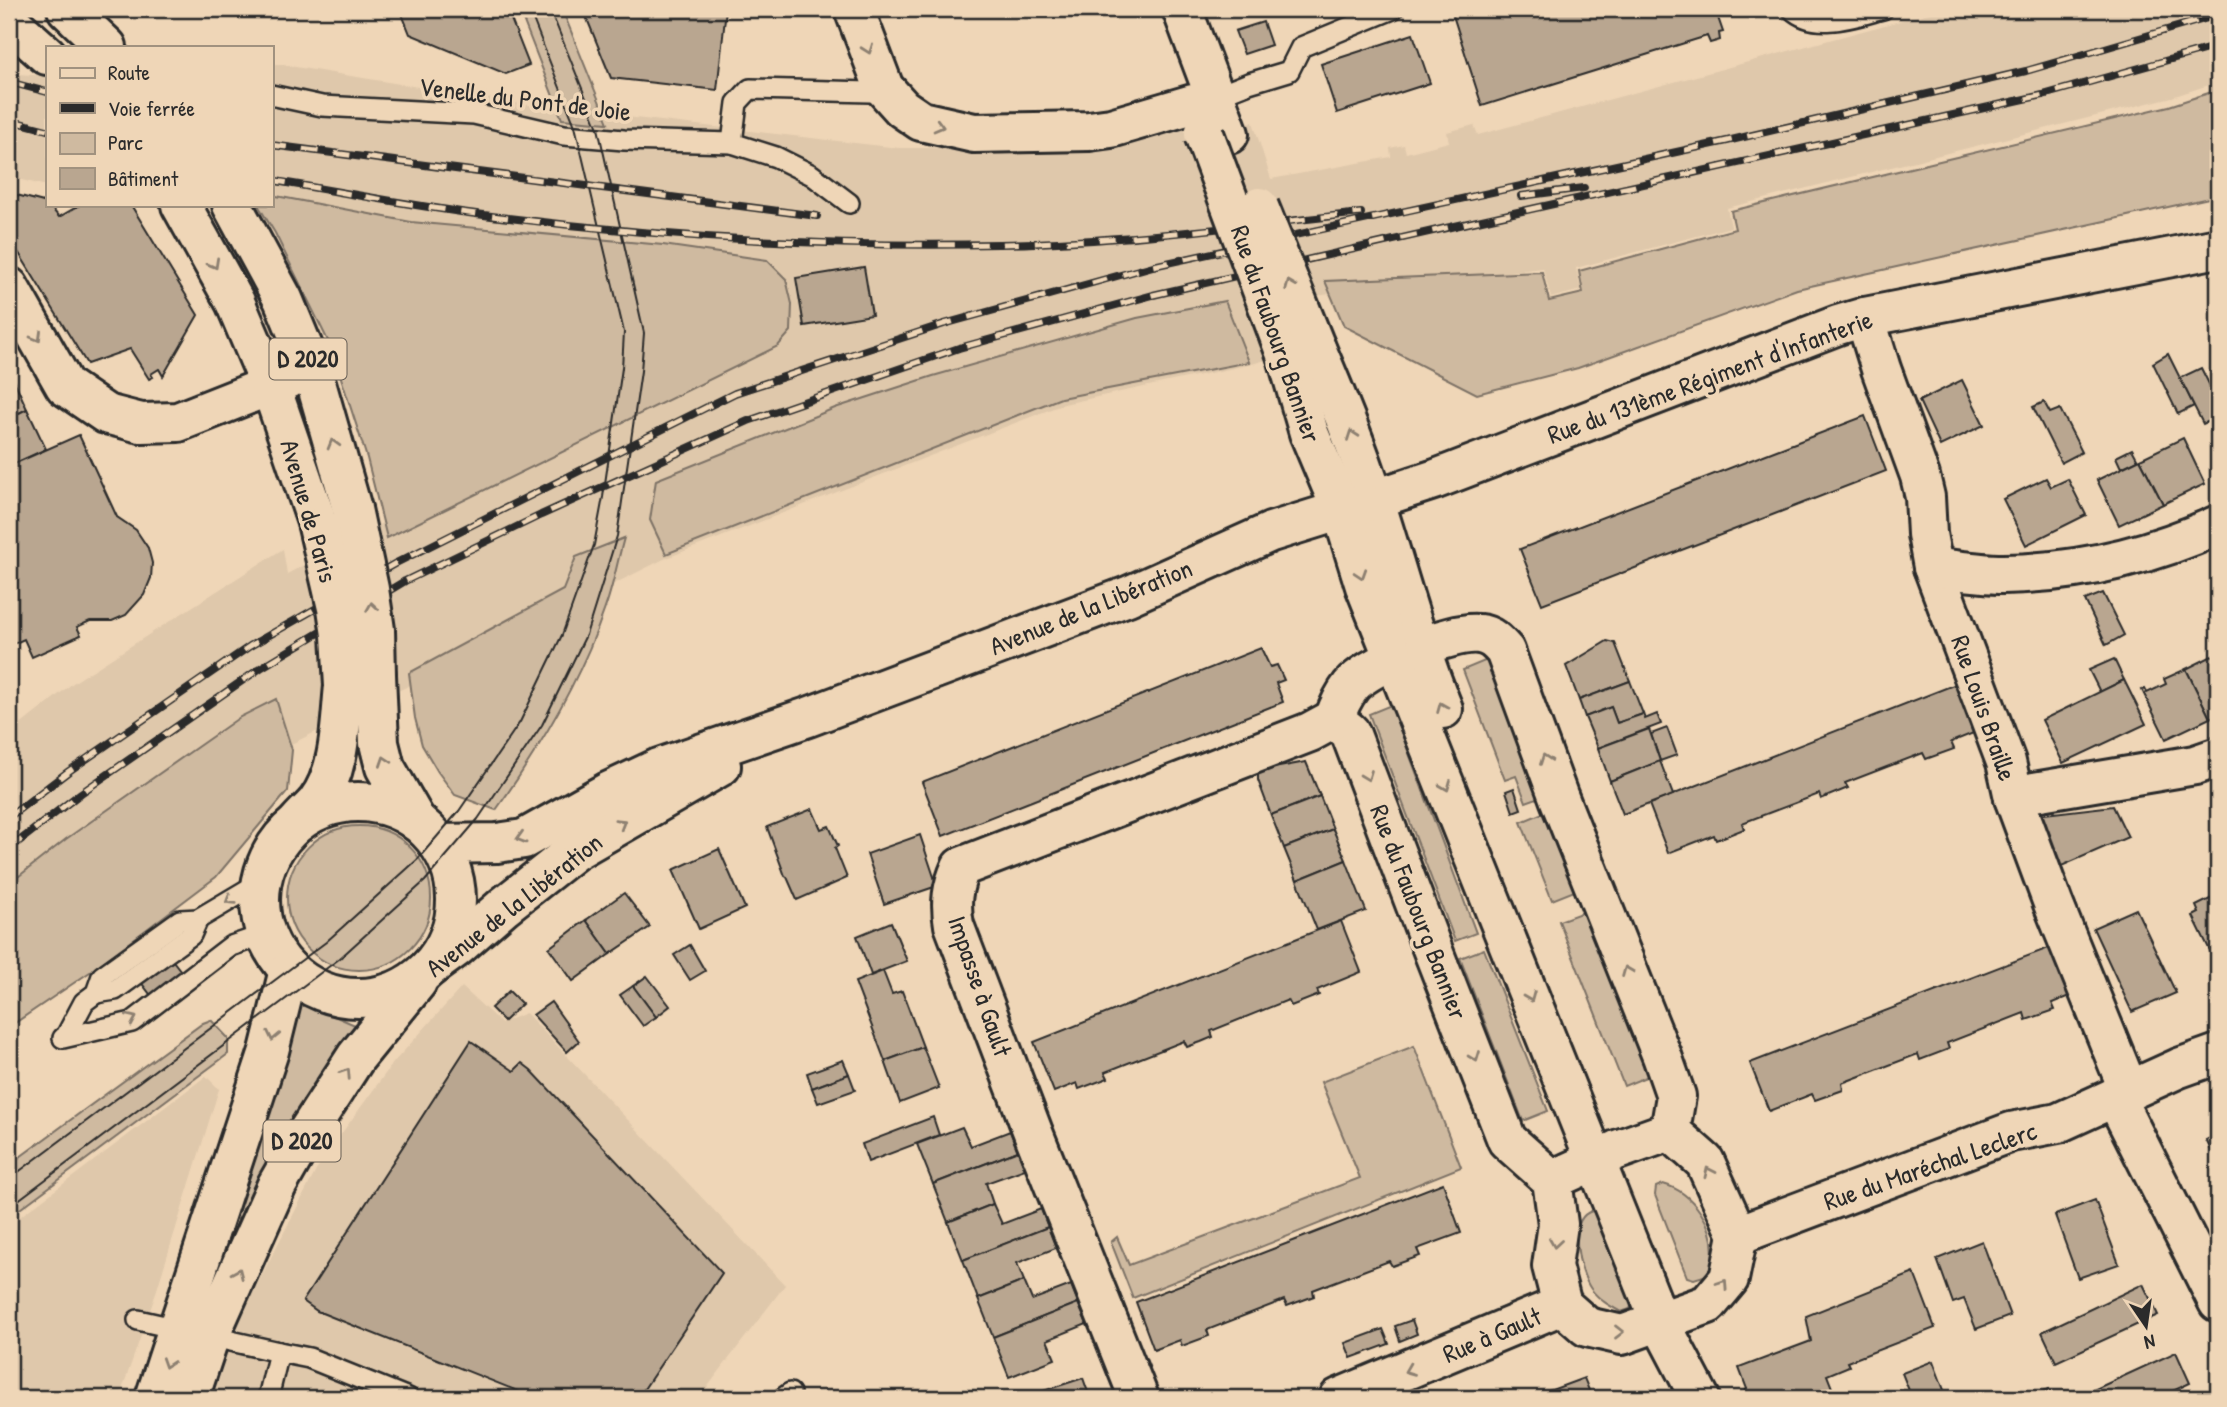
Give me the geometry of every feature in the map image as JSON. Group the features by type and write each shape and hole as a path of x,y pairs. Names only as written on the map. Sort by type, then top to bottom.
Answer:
{"street":[{"path":"67,9 106,46"},
{"path":"854,9 884,88 902,108 921,121 974,133 1100,130 1210,117"},
{"name":"Rue du Faubourg Bannier","path":"1159,9 1210,117 1302,352 1346,419 1358,504 1408,653 1438,697 1525,913 1606,1155 1701,1398"},
{"name":"Rue du Faubourg Bannier","path":"1182,9 1210,117"},
{"path":"9,21 46,54"},
{"name":"Avenue de Paris","path":"182,206 235,302 271,387 317,522 339,621 360,680 385,766 428,833"},
{"name":"Avenue de Paris","path":"236,211 284,299 312,369 352,509 375,630 339,740 333,767 318,801 294,825"},
{"name":"Rue du 131ème Régiment d'Infanterie","path":"1358,504 1468,466 1838,325 1865,317 2218,248"},
{"path":"9,287 65,386 106,414 141,424 178,422 312,369"},
{"name":"Rue Louis Braille","path":"1865,317 1920,476 1933,567 2006,762 2014,798 2122,1094 2218,1302"},
{"name":"Avenue de la Libération","path":"428,833 497,844 524,839 608,792 659,768 808,717 1128,596 1271,532 1358,504"},
{"path":"1933,567 2001,574 2059,571 2115,562 2185,540 2218,525"},
{"path":"1334,719 1351,686 1370,669 1408,653 1467,633 1483,634 1494,639 1505,652 1676,1097 1670,1131"},
{"name":"Avenue de la Libération","path":"155,1398 308,1132 356,1058 430,967 574,851 808,717"},
{"name":"Rue du Faubourg Bannier","path":"1334,719 1350,732 1507,1140 1552,1180"},
{"name":"Impasse à Gault","path":"1139,1398 954,925 951,908 954,884 961,867 1310,732 1334,719"},
{"path":"2014,798 2034,792 2195,765 2218,757"},
{"path":"355,802 387,806 428,833 446,856 455,884 455,914 446,943 430,967 409,984 384,995 351,998 331,994 306,984 289,970 275,953 266,934 260,907 262,881 273,850 294,825 322,809 355,802"},
{"name":"Avenue de la Libération","path":"188,1398 195,1332 289,970"},
{"name":"Rue du Maréchal Leclerc","path":"1738,1235 2011,1132 2058,1123 2179,1068 2218,1054"},
{"path":"1563,1306 1552,1266 1558,1224 1552,1180 1606,1155 1670,1131"},
{"path":"1670,1131 1705,1161 1738,1235 1729,1279 1708,1304 1671,1318"},
{"name":"Rue à Gault","path":"1339,1398 1563,1306 1587,1327 1622,1335 1671,1318"}],"lane":[{"path":"1210,117 1249,83 1289,71 1301,47 1394,9"},
{"path":"1792,9 1800,16 1819,20 1850,18 1883,9"},
{"path":"732,143 737,103 750,89 870,92 884,88"},
{"name":"Venelle du Pont de Joie","path":"273,95 322,106 474,114 565,135 732,143 776,157 812,175 849,203"},
{"path":"262,881 198,919 191,935 115,990 96,993 84,1002 65,1037 132,1022 231,946 266,934"},
{"path":"138,1320 309,1357 408,1398"},
{"path":"268,1398 279,1352"}],"shaded area":[{"path":"1944,9 2218,9 2218,82 2172,97 1727,208 1731,227 1576,268 1581,290 1551,298 1543,268 1315,296 1333,340 1252,364 1064,404 664,559 245,767 9,991 9,734 73,683 283,549 287,574 757,322 281,234 211,206 273,206 273,63 547,108 899,148 1073,148 1164,130 1253,122 1271,179 1391,157 1390,148 1404,145 1406,153 1449,142 1447,132 1474,125 1478,135"},
{"path":"9,66 17,74 46,76 46,186 9,177"},
{"path":"462,987 501,1023 526,1013 785,1285 699,1398 206,1398 224,1348 320,1163 393,1063"},
{"path":"206,1076 219,1089 154,1299 119,1398 9,1398 9,1225"}],"green space":[{"path":"519,9 562,9 608,123 562,119"},
{"path":"2218,90 2218,196 1797,289 1578,368 1477,394 1344,326 1325,281 1542,272 1549,301 1583,293 1579,271 1735,229 1731,211 2169,106"},
{"path":"273,195 411,222 663,245 767,260 786,279 792,304 791,331 778,346 387,538 367,458 331,347 275,233 259,206 273,206"},
{"path":"1225,301 1249,362 1061,398 666,554 650,520 656,480 835,408 933,376 1137,318"},
{"path":"624,538 610,593 583,664 528,763 496,810 455,795 422,745 409,673 563,590 576,557"},
{"path":"1487,660 1540,797 1526,802 1516,776 1505,780 1463,670"},
{"path":"276,699 292,750 288,791 216,877 90,972 9,1027 9,884 66,839 240,717"},
{"path":"1391,705 1476,933 1455,941 1369,714"},
{"path":"1545,812 1577,890 1552,900 1521,822"},
{"path":"359,826 387,832 410,847 425,870 431,898 425,926 410,949 387,964 359,970 331,964 308,949 293,926 287,898 293,870 308,847 331,832"},
{"path":"1586,911 1651,1075 1624,1086 1559,921"},
{"path":"1484,949 1548,1111 1523,1121 1460,958"},
{"path":"302,1002 355,1025 304,1099 240,1220 229,1215"},
{"path":"211,1020 228,1038 228,1054 9,1217 9,1165 203,1023"},
{"path":"1414,1046 1461,1167 1133,1298 1111,1242 1117,1237 1129,1265 1360,1178 1321,1082"},
{"path":"1663,1184 1684,1195 1701,1212 1707,1223 1713,1247 1707,1275 1694,1279 1687,1277 1655,1195 1656,1187"},
{"path":"1592,1211 1599,1214 1633,1301 1630,1309 1621,1312 1601,1300 1591,1289 1582,1271 1577,1235 1584,1216"}],"building":[{"path":"400,9 507,9 529,65 506,74 410,34"},
{"path":"583,9 726,9 717,90 611,78"},
{"path":"1451,9 1715,9 1723,32 1719,33 1720,40 1710,43 1707,36 1482,106"},
{"path":"1263,22 1271,45 1244,54 1235,31"},
{"path":"1413,34 1430,83 1337,113 1321,64"},
{"path":"9,193 46,203 46,206 50,206 59,217 78,206 132,206 198,315 163,376 159,369 151,374 153,377 149,379 130,349 87,364 9,237"},
{"path":"864,267 872,315 804,326 796,278"},
{"path":"2168,354 2194,406 2178,414 2153,363"},
{"path":"2201,368 2218,402 2218,417 2203,424 2180,378"},
{"path":"9,369 27,409 9,418"},
{"path":"1962,380 1984,425 1940,446 1919,401"},
{"path":"2044,402 2050,413 2060,409 2082,452 2061,463 2033,407"},
{"path":"27,409 46,449 9,466 9,418"},
{"path":"1865,416 1886,471 1542,604 1520,549"},
{"path":"79,435 117,517 136,530 148,548 152,563 151,578 144,595 126,615 112,621 90,621 77,627 81,635 32,657 24,639 9,646 9,466"},
{"path":"2183,438 2205,484 2163,504 2140,459"},
{"path":"2132,449 2138,460 2121,468 2116,457"},
{"path":"2140,459 2163,504 2119,525 2097,480"},
{"path":"2046,478 2051,487 2068,479 2086,515 2026,545 2003,499"},
{"path":"2103,593 2124,635 2106,645 2085,600"},
{"path":"1607,641 1615,643 1630,681 1579,700 1566,666"},
{"path":"1261,648 1270,667 1277,665 1284,680 1276,683 1283,702 943,836 922,782"},
{"path":"2218,653 2218,714 2210,718 2186,669"},
{"path":"2114,659 2124,680 2100,692 2089,670"},
{"path":"2186,669 2210,718 2166,739 2142,690 2145,689 2147,693 2166,684 2164,679"},
{"path":"2124,680 2146,724 2063,763 2042,720"},
{"path":"1630,681 1643,714 1617,723 1611,707 1585,717 1579,700"},
{"path":"1956,684 1976,732 1951,742 1954,749 1926,759 1923,753 1845,783 1848,788 1821,799 1819,794 1742,823 1744,829 1716,840 1714,835 1668,853 1649,804"},
{"path":"1611,707 1617,723 1643,714 1645,719 1657,714 1661,724 1598,748 1585,717"},
{"path":"1667,728 1677,755 1660,761 1651,734"},
{"path":"1649,729 1660,761 1610,781 1598,748"},
{"path":"1660,761 1673,795 1623,814 1610,781"},
{"path":"1306,762 1320,796 1271,815 1258,780 1258,771"},
{"path":"1514,788 1521,809 1513,812 1506,791"},
{"path":"1320,796 1333,829 1284,848 1271,815"},
{"path":"2113,806 2128,837 2057,868 2036,815"},
{"path":"812,809 821,829 829,826 847,878 797,900 767,827"},
{"path":"1333,829 1346,860 1297,880 1284,848"},
{"path":"920,835 937,886 884,904 867,854"},
{"path":"719,849 745,908 699,929 673,870"},
{"path":"1346,860 1366,911 1317,930 1297,880"},
{"path":"624,893 650,927 610,954 586,920"},
{"path":"2214,897 2218,904 2218,967 2193,916 2199,913 2196,906"},
{"path":"2136,909 2176,993 2132,1012 2093,928"},
{"path":"586,920 610,954 573,981 549,948"},
{"path":"1341,921 1361,972 1317,990 1319,995 1291,1006 1288,1000 1211,1031 1213,1037 1201,1042 1187,1047 1184,1041 1105,1072 1108,1078 1079,1089 1077,1083 1054,1092 1034,1042"},
{"path":"891,922 907,961 871,975 857,936"},
{"path":"2059,944 2077,993 2052,1003 2055,1010 2026,1020 2024,1013 1947,1043 1949,1049 1920,1060 1918,1054 1842,1083 1843,1090 1815,1100 1812,1094 1769,1111 1750,1063"},
{"path":"690,945 705,971 690,980 674,955"},
{"path":"170,957 184,975 153,998 140,981"},
{"path":"883,971 892,994 902,991 923,1047 885,1061 855,982"},
{"path":"647,976 670,1006 656,1017 633,986"},
{"path":"633,986 656,1017 643,1026 620,995"},
{"path":"509,991 522,1004 504,1021 491,1008"},
{"path":"551,1002 579,1041 567,1052 533,1015"},
{"path":"471,1041 514,1071 522,1063 531,1070 722,1273 638,1398 535,1398 317,1311 303,1301"},
{"path":"923,1047 939,1088 900,1103 885,1061"},
{"path":"843,1060 849,1074 812,1088 807,1073"},
{"path":"849,1074 855,1090 818,1103 812,1088"},
{"path":"933,1117 939,1135 868,1162 862,1144"},
{"path":"962,1127 971,1146 1010,1131 1018,1151 933,1184 917,1144"},
{"path":"2218,1134 2218,1164 2206,1140"},
{"path":"1018,1151 1025,1169 986,1183 993,1204 948,1222 933,1184"},
{"path":"1443,1183 1461,1233 1417,1249 1420,1256 1392,1266 1389,1261 1313,1290 1314,1296 1287,1306 1284,1300 1207,1330 1209,1336 1182,1346 1180,1340 1154,1350 1136,1302"},
{"path":"2095,1200 2119,1264 2078,1278 2055,1215"},
{"path":"993,1204 1002,1224 1041,1209 1048,1227 963,1260 948,1222"},
{"path":"1048,1227 1056,1248 1017,1263 1024,1281 978,1299 963,1260"},
{"path":"1982,1241 2010,1316 1976,1329 1964,1299 1953,1303 1937,1259"},
{"path":"1914,1273 1935,1328 1847,1362 1849,1366 1827,1375 1836,1398 1747,1398 1744,1391 1747,1389 1739,1368 1811,1341 1806,1316"},
{"path":"1024,1281 1032,1300 1071,1285 1078,1303 993,1337 978,1299"},
{"path":"2143,1284 2158,1315 2056,1362 2042,1332"},
{"path":"1078,1303 1087,1324 1047,1340 1055,1359 1009,1377 993,1337"},
{"path":"1412,1320 1417,1334 1400,1341 1395,1326"},
{"path":"1383,1329 1389,1344 1351,1358 1345,1343"},
{"path":"2176,1352 2190,1383 2158,1398 2076,1398"},
{"path":"1933,1361 1947,1398 1912,1398 1902,1373"},
{"path":"1083,1378 1090,1398 1046,1398 1043,1391"},
{"path":"1584,1378 1592,1398 1530,1398"},
{"path":"2049,1389 2053,1398 2025,1398"}],"tram line":[{"path":"9,1179 326,942 417,860 459,811 520,722 562,635 594,545 622,368 624,332 575,126 529,9"},
{"path":"9,1207 339,959 425,881 478,819 542,725 586,635 617,536 644,333 598,128 550,9"}],"railway":[{"path":"9,817 69,771 250,646 396,563 735,393 944,324 1153,266 1727,141 2026,71 2218,15"},
{"path":"9,849 81,793 262,667 405,581 541,515 748,421 959,348 1153,295 2043,95 2218,46"},
{"path":"9,82 46,92"},
{"path":"9,120 46,130"},
{"path":"273,145 817,216"},
{"path":"273,180 461,212 595,228 797,242 932,245 1044,243 1180,233 1361,213"},
{"path":"1521,196 1584,188"}]}
